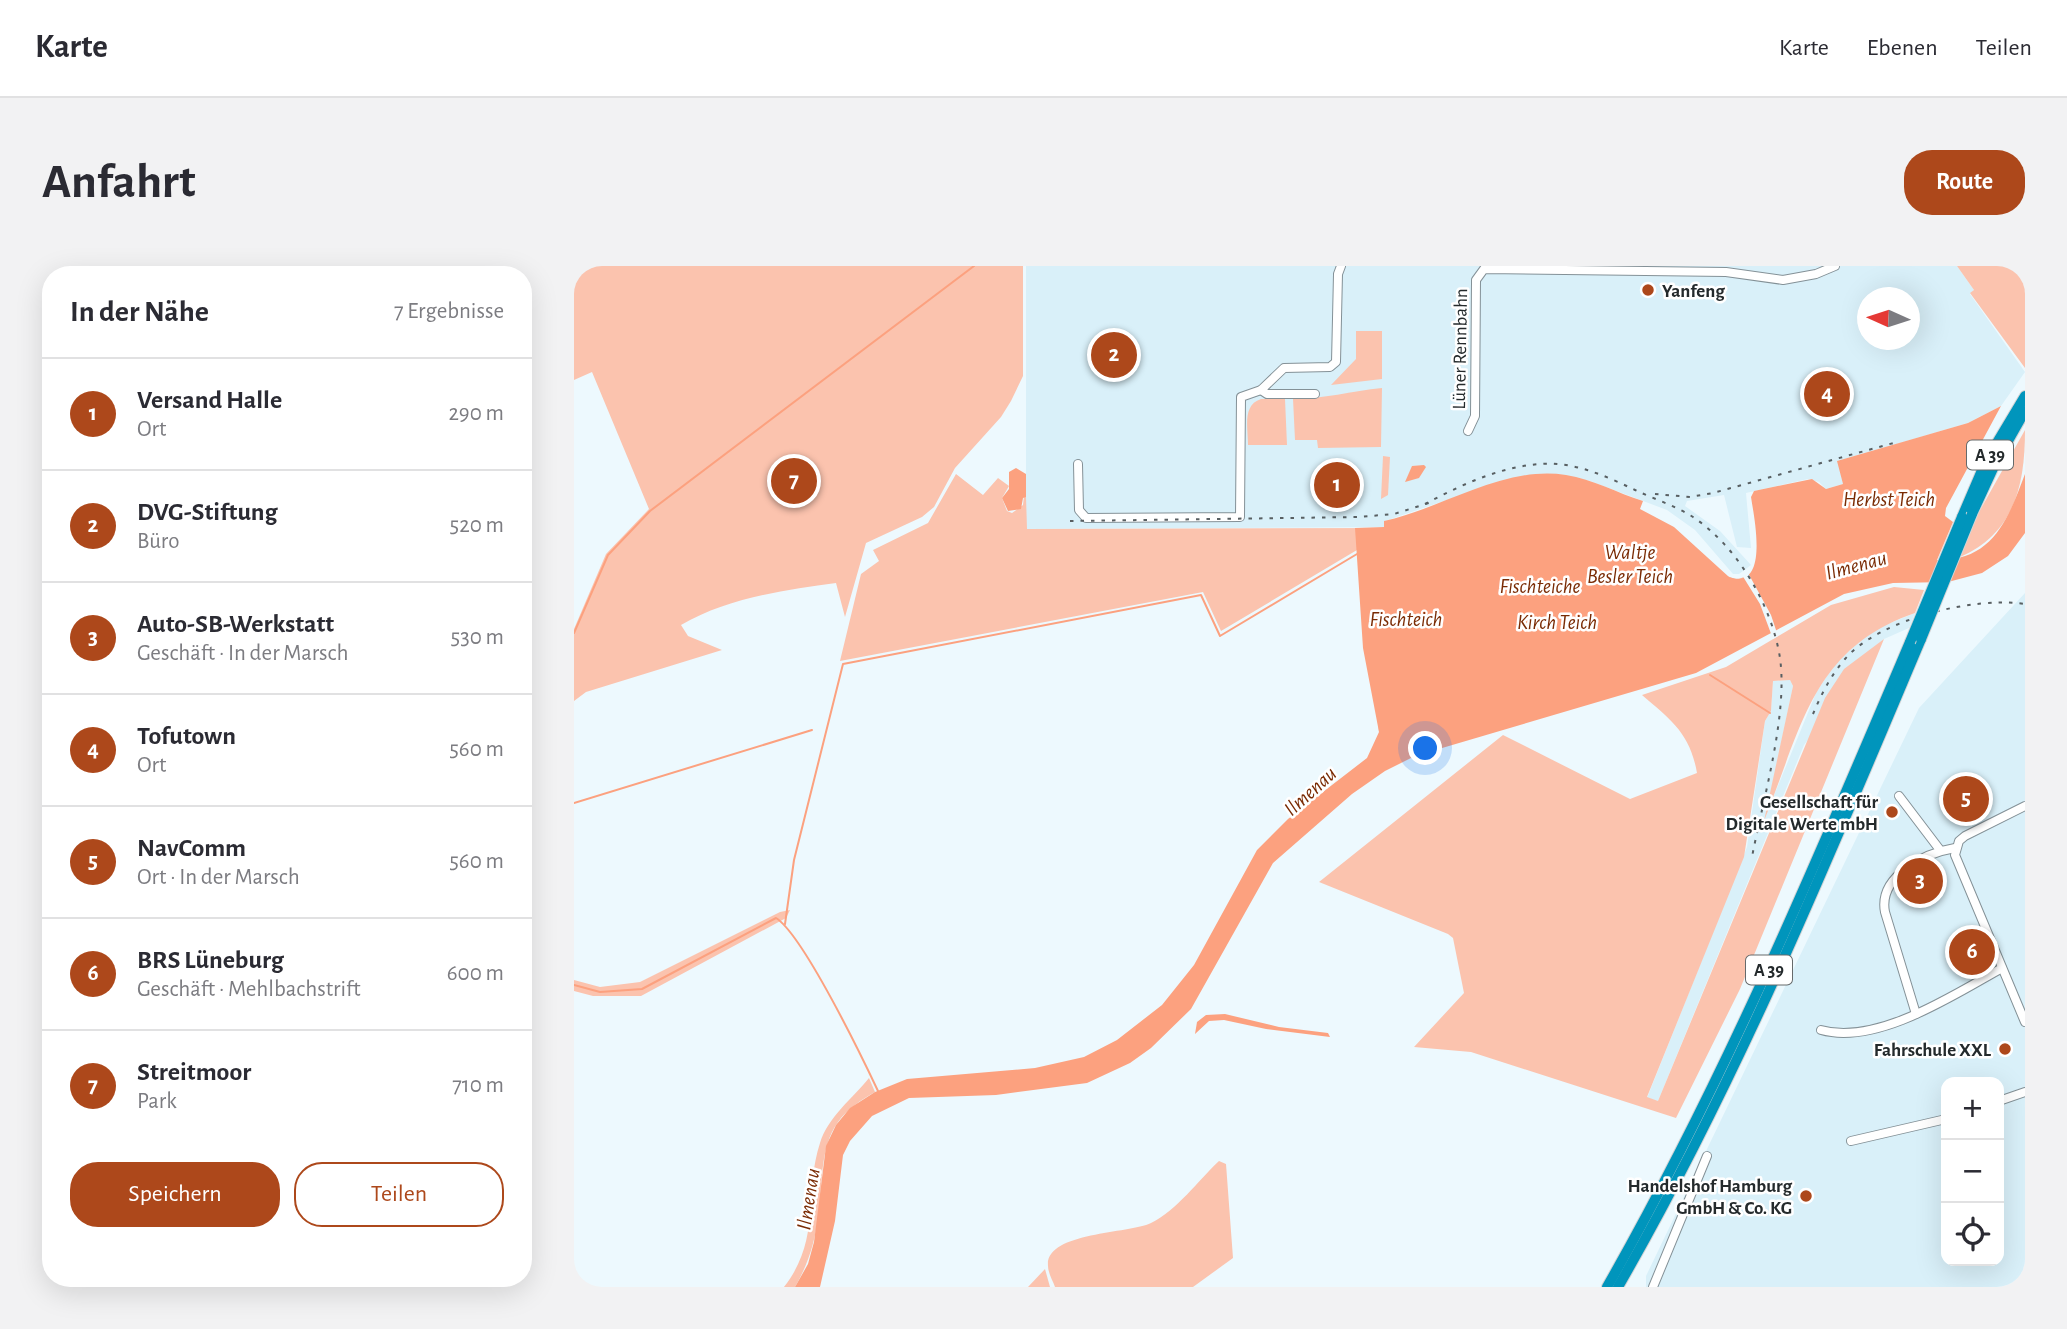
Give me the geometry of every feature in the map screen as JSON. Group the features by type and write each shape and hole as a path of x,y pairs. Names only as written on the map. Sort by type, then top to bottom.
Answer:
{"highway":[{"name":"A 39","path":"1618,1287 1697,1142 1763,1007 1967,515 1986,461 2025,396"},
{"name":"A 39","path":"1967,515 2025,411"},
{"name":"A 39","path":"1607,1287 1704,1106 1760,990 1915,640"}],"street":[{"path":"1078,464 1079,510 1086,518 1240,517 1241,397 1261,390 1284,368 1330,367 1336,362 1338,274 1341,266"},
{"name":"Lüner Rennbahn","path":"1468,431 1475,416 1476,280 1482,268 1726,272 1783,280 1816,274 1835,266"},
{"path":"1261,390 1267,394 1315,394"},
{"path":"1899,796 1941,850"},
{"path":"1916,1014 1885,912 1884,895 1894,877 1941,850 1955,848 1965,836 2025,806"},
{"path":"1955,848 1956,862 2025,1022"},
{"path":"1821,1030 1837,1034 1889,1024 1916,1014 2002,968"},
{"path":"2004,1099 2025,1092"},
{"path":"1851,1141 1941,1120"},
{"path":"1653,1287 1707,1156"}],"shaded area":[{"path":"574,266 1023,266 1023,376 1001,417 955,468 934,507 922,517 866,543 845,617 836,583 776,592 717,608 681,625 688,636 722,650 586,692 574,701 574,629 606,554 649,509 592,372 574,380"},
{"path":"1026,266 1957,266 1974,290 1970,294 2025,372 2001,406 1968,423 1838,461 1843,484 1826,489 1819,482 1808,479 1746,493 1751,548 1737,547 1724,495 1687,501 1685,506 1720,531 1751,565 1739,574 1733,574 1695,530 1667,510 1590,481 1556,474 1509,479 1385,521 1384,527 1026,529"},
{"path":"1957,266 2025,266 2025,368 1970,293 1974,290"},
{"path":"1356,331 1382,331 1382,379 1331,385 1356,359"},
{"path":"1382,388 1381,447 1318,448 1317,440 1295,440 1293,399"},
{"path":"1261,399 1285,399 1287,445 1248,445 1249,412 1251,406"},
{"path":"2025,430 2019,488 2005,521 1979,547 1960,557 1979,512"},
{"path":"1383,456 1390,457 1388,495 1381,499"},
{"path":"956,474 983,495 998,478 1009,486 1002,498 1007,511 1012,513 1023,505 1024,496 1026,497 1027,529 1384,528 1725,575 1737,580 1750,574 1826,490 1945,508 1379,732 1357,550 1221,631 1203,592 840,661 861,574 879,561 873,550 928,523"},
{"path":"1894,587 1924,590 1915,613 1880,628 1853,647 1832,670 1801,724 1764,821 1793,686 1790,680 1773,681 1771,711 1765,721 1744,857 1647,1097 1658,1101 1825,698 1844,669 1884,639 1740,989 1676,1118 1471,1052 1414,1047 1464,993 1453,938 1319,882 1503,735 1630,799 1697,773 1690,747 1678,728 1642,695 1726,667 1831,605"},
{"path":"2025,593 2025,1287 1646,1287 1646,1276 1919,708"},
{"path":"1915,613 1909,628 1884,639 1804,745 1658,1101 1647,1098 1747,847 1765,721 1771,711 1773,681 1790,680 1793,686 1766,815 1816,693 1836,662 1873,630"},
{"path":"790,910 786,918 641,996 593,996 574,991 574,980 600,987 640,982 780,912"},
{"path":"869,1078 875,1092 846,1113 832,1132 825,1156 817,1226 810,1253 795,1287 784,1287 796,1269 808,1234 815,1162 820,1143 835,1116"},
{"path":"1219,1161 1226,1164 1233,1258 1193,1287 1055,1287 1048,1266 1051,1255 1060,1246 1073,1240 1151,1223 1178,1203"},
{"path":"1045,1269 1050,1287 1028,1287"}],"water":[{"name":"Fischteiche","path":"2001,406 1946,508 1945,516 1953,522 1937,560 1972,553 1985,545 1996,534 2012,507 2025,474 2025,533 2008,556 1982,573 1948,582 1893,583 1844,594 1696,673 1415,756 1385,771 1352,794 1273,863 1191,1009 1151,1048 1130,1063 1087,1083 996,1095 909,1098 872,1116 850,1141 843,1155 835,1221 820,1287 795,1287 808,1264 814,1242 826,1146 836,1125 850,1108 875,1092 907,1079 1035,1068 1084,1057 1117,1040 1162,1005 1194,965 1257,850 1288,819 1367,758 1379,732 1363,648 1355,528 1384,527 1384,521 1474,489 1520,476 1566,475 1643,501 1640,509 1674,527 1729,577 1742,578 1750,573 1755,563 1756,535 1751,497 1754,491 1812,479 1826,489 1843,484 1837,461 1968,423"},
{"path":"1412,466 1426,467 1419,478 1405,482"},
{"path":"1016,468 1026,474 1026,497 1023,498 1021,509 1008,511 1002,498 1009,489 1009,472"},
{"path":"1225,1014 1279,1027 1328,1033 1330,1037 1266,1029 1224,1020 1209,1021 1195,1034 1197,1022 1206,1015"}],"pier":[{"path":"1747,571 1771,615 1778,636 1773,639 1760,604 1742,575"}],"waterway":[{"path":"574,633 608,555 650,511 974,266"},
{"path":"785,924 794,860 843,664 1201,595 1220,636 1357,554"},
{"path":"1710,675 1770,713"},
{"path":"574,803 812,730"},
{"path":"574,985 600,992 642,989 776,918 801,947 816,971 878,1091"}],"railway":[{"path":"1655,494 1690,497 1713,493 1897,442"},
{"path":"1425,504 1495,473 1540,464 1565,465 1601,475 1679,509 1693,517 1724,544 1761,598 1776,638 1780,658 1782,681 1778,731 1752,857"},
{"path":"1070,521 1358,517 1394,514 1432,502"},
{"path":"1813,714 1827,685 1845,659 1880,632 1955,607 2004,602 2025,604"}],"place":[{"name":"Yanfeng","path":"1648,290"},
{"name":"DVG-Stiftung","path":"1114,355"},
{"name":"Tofutown","path":"1827,394"},
{"name":"Streitmoor","path":"794,481"},
{"name":"Versand Halle","path":"1337,485"},
{"name":"NavComm","path":"1966,799"},
{"name":"Gesellschaft für Digitale Werte mbH","path":"1892,812"},
{"name":"Auto-SB-Werkstatt","path":"1920,881"},
{"name":"BRS Lüneburg","path":"1972,952"},
{"name":"Fahrschule XXL","path":"2005,1049"},
{"name":"Handelshof Hamburg GmbH & Co. KG","path":"1806,1196"}],"water label":[{"name":"Herbst Teich","path":"1889,499"},
{"name":"Waltje Besler Teich","path":"1630,564"},
{"name":"Ilmenau","path":"1856,565"},
{"name":"Fischteich","path":"1406,619"},
{"name":"Kirch Teich","path":"1557,622"},
{"name":"Ilmenau","path":"1310,791"},
{"name":"Ilmenau","path":"808,1199"}]}
